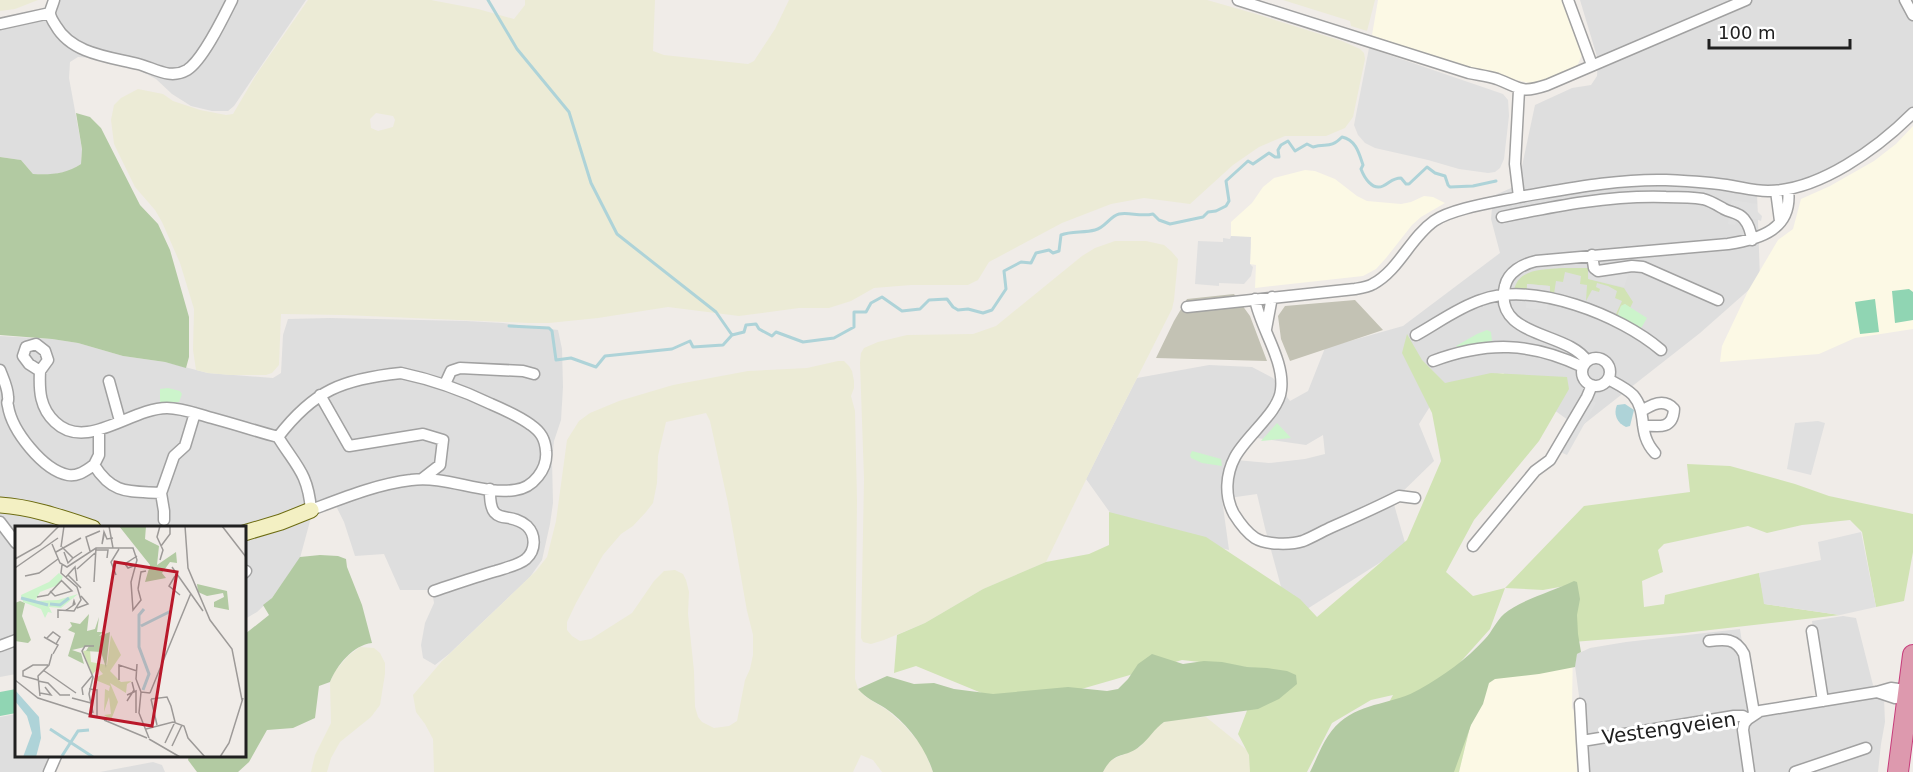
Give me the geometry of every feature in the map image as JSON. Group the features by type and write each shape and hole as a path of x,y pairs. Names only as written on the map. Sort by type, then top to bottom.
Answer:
{"highway":[{"path":"1898,772 1910,695 1913,655"},
{"path":"1910,772 1913,743"}],"street":[{"path":"54,0 50,13 59,32 77,45 103,57 139,64 169,74 187,70 198,60 232,0"},
{"path":"1238,0 1469,73 1496,79 1520,90 1536,89 1746,0"},
{"path":"1568,0 1592,65"},
{"path":"1905,0 1913,15"},
{"path":"0,24 50,13"},
{"path":"1519,196 1515,164 1520,90"},
{"path":"1187,307 1355,290 1372,284 1388,273 1419,233 1436,219 1519,196 1638,180 1720,184 1756,191 1788,189 1811,182 1840,168 1867,151 1913,113"},
{"path":"1432,361 1452,354 1483,348 1529,349 1585,364 1595,358 1604,360 1610,367 1608,379 1601,385 1592,385 1585,380 1585,364 1584,356 1574,349 1518,324 1508,313 1504,295 1507,280 1522,265 1536,261 1752,240 1773,229 1786,215 1790,199 1788,189"},
{"path":"1776,191 1780,221"},
{"path":"1502,217 1562,205 1630,197 1703,199 1726,211 1734,212 1745,220 1752,240"},
{"path":"1592,255 1594,268 1598,271 1632,266 1643,267 1718,300"},
{"path":"1416,336 1475,302 1504,295 1539,296 1611,319 1656,351"},
{"path":"1266,329 1272,297"},
{"path":"1255,299 1280,372 1282,389 1272,410 1236,455 1228,475 1228,498 1231,509 1240,524 1255,538 1280,544 1302,541 1399,496 1415,498"},
{"path":"1611,319 1615,307"},
{"path":"445,384 451,371 460,368 523,371 534,374"},
{"path":"0,370 9,397 7,405 15,426 28,446 47,464 70,476 82,473 94,465 99,454 99,431"},
{"path":"40,371 41,403 49,416 59,426 70,432 99,431 146,411 165,408 195,413 278,437 304,475 310,493 311,510"},
{"path":"246,532 385,485 422,478 490,489 516,490 529,485 539,476 546,464 545,441 540,431 522,418 445,384 401,373 369,376 340,385 320,395 294,416 278,437"},
{"path":"1608,379 1632,394 1641,411 1647,444 1655,453"},
{"path":"109,381 120,421"},
{"path":"1473,546 1535,471 1550,460 1592,385"},
{"path":"320,395 349,446 423,434 443,440 440,465 422,478"},
{"path":"1641,411 1659,402 1666,402 1674,409 1670,424 1643,425"},
{"path":"164,520 161,493 174,456 185,446 195,413"},
{"path":"94,465 109,484 121,490 161,493"},
{"path":"434,591 513,565 526,559 534,548 534,538 528,527 520,522 497,516 491,508 490,489"},
{"path":"0,505 53,515 87,526"},
{"path":"0,522 15,542"},
{"path":"1812,632 1823,700"},
{"name":"Vestengveien","path":"1709,641 1728,639 1740,646 1744,654 1751,716"},
{"path":"0,646 15,640"},
{"name":"Vestengveien","path":"1582,741 1734,716 1751,716 1891,688 1910,695"},
{"name":"Vestengveien","path":"1580,704 1584,772"},
{"path":"1749,772 1743,730 1744,724 1751,716"},
{"path":"1795,772 1866,748"},
{"path":"49,772 56,757"}],"shaded area":[{"path":"57,0 306,0 234,106 228,111 212,111 191,106 172,94 156,79 135,68 95,58 78,57 70,62 69,78 82,149 81,164 69,171 51,175 33,174 21,160 0,157 0,21 53,10"},
{"path":"1378,0 1563,0 1582,55 1578,64 1572,69 1541,83 1533,84 1488,73 1427,55 1372,35"},
{"path":"1580,0 1913,0 1913,114 1828,179 1765,187 1757,192 1760,280 1700,333 1579,428 1503,373 1444,384 1419,424 1434,461 1393,501 1406,546 1304,611 1286,605 1257,494 1222,499 1229,550 1165,534 1121,528 1086,479 1137,378 1209,365 1252,367 1273,378 1290,401 1308,391 1325,348 1403,326 1500,253 1491,219 1493,196 1518,185 1535,105 1572,88 1591,85 1597,76 1598,60","holes":["1323,435 1325,454 1269,463 1236,460 1250,437 1306,445"]},
{"path":"1369,48 1503,94 1508,100 1509,116 1504,159 1500,168 1488,173 1459,169 1375,148 1365,143 1358,135 1354,125"},
{"path":"1913,126 1913,329 1855,338 1819,354 1720,362 1722,346 1748,291 1778,240 1793,229 1801,199 1830,186 1874,161 1896,144"},
{"path":"1305,170 1315,171 1335,179 1367,201 1401,204 1424,196 1433,197 1445,203 1412,225 1376,269 1363,276 1255,288 1256,265 1250,264 1251,243 1241,237 1231,236 1231,222 1274,178"},
{"path":"1732,200 1757,204 1757,211 1762,216 1761,221 1756,219 1737,221 1735,225 1728,224"},
{"path":"1231,236 1251,237 1250,264 1253,267 1251,276 1244,284 1219,283 1219,286 1195,284 1198,241 1223,242 1223,238 1230,239"},
{"path":"1589,267 1630,270 1624,287 1589,279"},
{"path":"1527,284 1550,286 1547,310 1526,308"},
{"path":"1234,294 1250,316 1267,361 1156,358 1187,299"},
{"path":"1355,300 1383,330 1290,361 1281,339 1278,316 1285,306"},
{"path":"288,319 466,321 558,330 562,349 563,387 561,420 554,441 552,460 553,503 542,560 530,577 435,665 423,658 421,645 425,623 434,603 432,590 400,590 384,554 355,556 344,522 334,502 313,510 300,558 272,598 246,618 246,526 15,526 15,674 0,677 0,336 78,343 123,356 165,362 208,373 273,378 281,373 283,335"},
{"path":"1587,397 1596,403 1567,455 1556,450"},
{"path":"1818,421 1825,423 1811,475 1787,469 1795,423"},
{"path":"1861,532 1876,607 1840,615 1764,604 1759,573 1821,560 1818,542"},
{"path":"1843,616 1856,618 1873,685 1884,699 1885,722 1878,772 1585,772 1583,726 1575,666 1577,654 1590,648 1626,642 1740,629 1752,711 1821,699 1812,621"},
{"path":"1573,644 1572,708 1575,712 1577,772 1459,772 1477,698 1486,673"},
{"path":"15,714 15,757 60,757 54,772 0,772 0,717"},
{"path":"153,762 162,765 165,772 100,772"}],"green space":[{"path":"0,0 38,0 15,9 0,11"},
{"path":"308,0 431,0 514,19 525,5 525,0 655,0 653,51 664,55 748,64 754,61 775,29 789,0 1207,0 1342,41 1360,49 1365,59 1353,117 1345,128 1326,136 1285,136 1259,147 1233,165 1190,204 1144,198 1111,204 1062,223 989,262 978,280 968,285 911,285 874,288 851,301 829,308 799,308 739,316 668,307 549,323 281,314 279,365 272,373 230,375 208,373 196,370 193,350 194,309 180,263 162,222 135,187 114,144 111,120 114,105 121,98 138,89 163,94 173,101 200,110 226,115 233,114 256,75","holes":["376,113 393,116 395,120 393,127 378,131 371,128 370,119"]},
{"path":"1283,0 1375,0 1367,31 1351,26 1350,21"},
{"path":"76,113 90,117 101,128 140,205 158,224 170,250 189,317 189,357 186,368 165,362 123,356 78,343 0,335 0,157 21,160 33,174 58,173 81,164 82,149"},
{"path":"1115,241 1146,241 1164,245 1171,251 1178,259 1174,300 1172,309 1046,562 983,589 925,623 871,644 863,642 861,638 864,479 860,363 864,348 907,335 973,334 996,326 1082,256 1095,248"},
{"path":"1561,268 1588,268 1588,279 1624,288 1633,302 1630,308 1625,304 1621,306 1617,316 1622,301 1615,298 1617,291 1597,283 1596,287 1600,289 1599,292 1592,290 1586,301 1587,285 1580,284 1581,276 1565,272 1563,282 1556,281 1554,294 1550,293 1550,286 1527,284 1527,292 1514,290 1526,274"},
{"path":"1909,289 1913,292 1913,320 1895,323 1892,291"},
{"path":"1875,299 1879,332 1860,334 1855,302"},
{"path":"1625,304 1647,318 1640,330 1618,316 1621,306"},
{"path":"1487,330 1491,332 1492,341 1459,348 1456,346 1477,334"},
{"path":"1407,334 1422,360 1445,383 1491,373 1567,377 1569,389 1539,441 1474,520 1446,572 1473,596 1505,588 1490,629 1456,667 1477,698 1459,772 1429,772 1380,719 1393,695 1371,700 1332,723 1307,772 1250,772 1249,755 1238,734 1263,669 1182,660 1064,694 984,694 916,666 894,673 897,635 925,623 983,589 1046,562 1089,554 1109,545 1109,512 1206,537 1300,599 1317,617 1407,540 1441,461 1432,413 1402,353"},
{"path":"844,361 852,371 854,381 851,396 855,411 857,500 855,679 858,689 904,725 923,747 933,772 882,772 873,760 861,755 853,772 434,772 433,739 416,712 413,695 442,661 536,571 547,557 556,521 567,440 579,421 590,413 619,401 673,385 748,371 807,368","holes":["706,413 710,421 753,635 753,655 745,680 737,721 729,726 714,728 702,722 695,707 688,614 689,592 683,574 675,570 664,571 654,581 632,613 591,639 580,641 567,630 567,622 576,603 603,555 653,503 657,483 658,456 666,422"]},
{"path":"160,389 180,391 182,394 179,402 160,402"},
{"path":"1277,423 1291,438 1261,441"},
{"path":"1192,451 1221,459 1222,466 1202,463 1191,458"},
{"path":"1687,464 1730,466 1829,496 1913,514 1913,552 1904,601 1876,607 1862,532 1850,520 1802,525 1767,533 1748,526 1664,544 1658,550 1663,572 1642,581 1644,607 1664,604 1665,595 1759,573 1765,604 1840,615 1684,633 1573,642 1565,586 1543,590 1505,588 1584,506 1690,492"},
{"path":"320,555 346,559 372,643 352,652 341,663 330,682 319,686 315,718 293,728 267,730 249,762 238,772 197,772 188,760 189,757 246,757 246,633 269,615 263,605 272,598 300,557"},
{"path":"1574,581 1577,582 1580,599 1577,615 1581,652 1577,654 1575,667 1495,679 1489,683 1483,704 1471,725 1454,772 1310,772 1330,733 1349,715 1400,698 1429,684 1470,653 1501,617 1511,609"},
{"path":"360,647 374,648 380,653 385,663 380,705 371,717 340,742 331,758 327,772 311,772 315,755 331,723 330,682 335,671 348,656"},
{"path":"1152,654 1183,664 1204,661 1222,662 1287,671 1296,675 1297,684 1279,699 1258,709 1164,722 1135,750 1111,760 1103,772 933,772 920,745 908,728 893,714 858,689 887,676 914,684 934,683 954,689 993,694 1068,687 1107,691 1118,689 1138,664"},
{"path":"15,689 15,713 0,716 0,692"},
{"path":"1206,717 1248,751 1258,772 1103,772 1109,761 1140,747 1156,727 1164,722"}],"water":[{"path":"1625,404 1634,410 1630,426 1626,427 1618,421 1615,412 1617,405"}],"waterway":[{"path":"488,0 517,49 569,112 591,183 617,234 716,312 732,335"},
{"path":"509,326 549,328 552,331 556,360 571,358 596,367 605,356 672,349 690,341 693,347 723,345 732,335 744,332 746,325 756,324 759,329 772,336 776,332 803,342 834,338 854,327 854,312 866,312 871,303 882,297 902,311 920,309 929,300 947,299 958,310 968,309 983,313 992,310 1006,289 1004,271 1021,262 1031,263 1036,253 1049,250 1053,253 1059,251 1061,235 1099,229 1119,214 1153,214 1159,220 1170,224 1203,217 1208,212 1226,206 1229,201 1226,181 1248,161 1253,164 1269,153 1279,157 1278,150 1288,141 1295,151 1307,144 1313,147 1328,145 1342,137 1351,141 1363,165 1361,169 1364,176 1375,187 1383,186 1398,178 1409,184 1427,167 1445,176 1450,187 1473,186 1496,181"}]}
